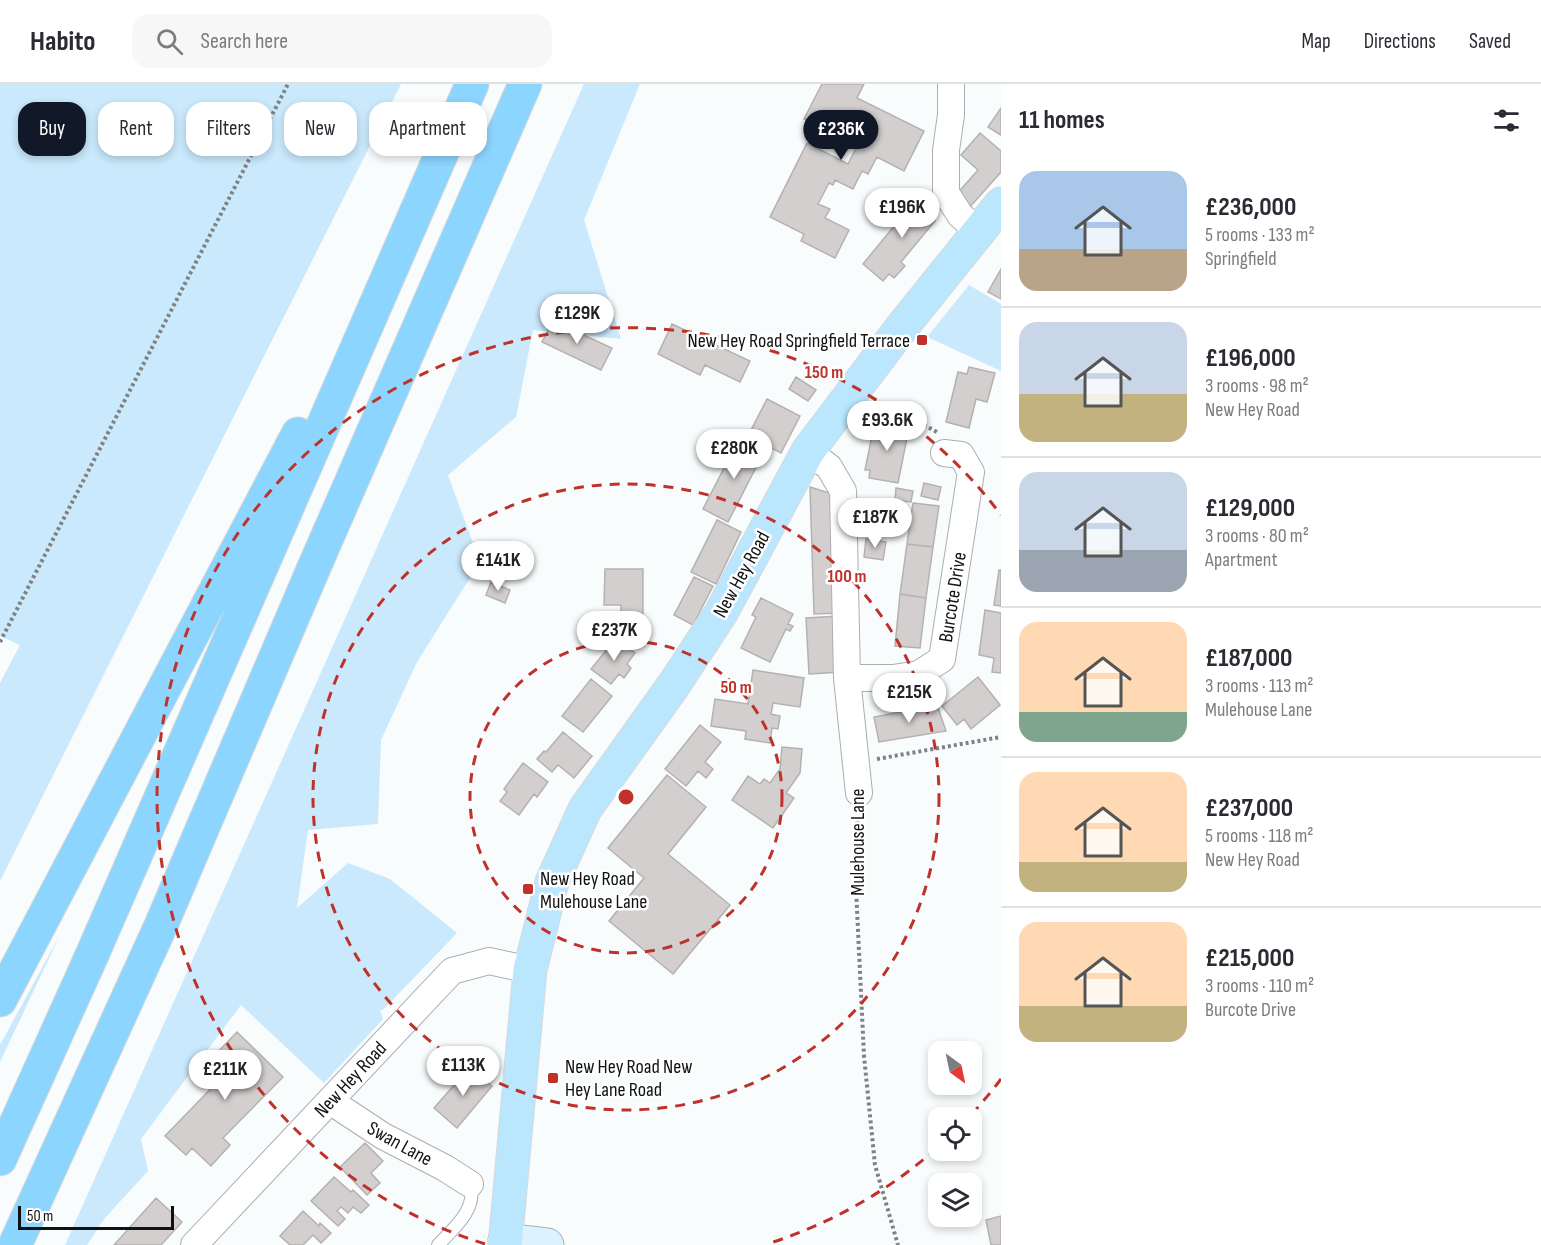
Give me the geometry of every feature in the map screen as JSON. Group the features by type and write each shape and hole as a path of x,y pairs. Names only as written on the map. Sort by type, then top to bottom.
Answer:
{"highway":[{"path":"0,1159 92,955 472,84"},
{"path":"16,1245 162,923 525,84"},
{"path":"0,1000 427,188"}],"main road":[{"name":"New Hey Road","path":"505,1242 530,970 552,882 585,809 673,686 721,613 808,451 902,327 1001,204"}],"street":[{"path":"951,84 951,114 946,150 946,193 960,215 979,232"},
{"name":"Mulehouse Lane","path":"808,451 829,467 843,491 847,678 859,793"},
{"name":"Burcote Drive","path":"847,678 894,678 919,674 942,659 971,472 961,455 949,453"},
{"name":"New Hey Road","path":"194,1245 452,971 489,961 530,970"},
{"name":"Swan Lane","path":"330,1101 383,1136 445,1168 470,1184"},
{"path":"505,1242 547,1245"}],"lane":[{"path":"438,1245 470,1206 472,1196 470,1184"}],"path":[{"path":"0,642 288,84"},
{"path":"848,398 878,412 926,425 945,438 949,453"},
{"path":"856,763 1001,737"},
{"name":"Mulehouse Lane","path":"859,793 855,867 864,1056 875,1165 898,1245"}],"shaded area":[{"path":"0,84 401,84 392,102 369,102 369,148 0,881 0,683 20,645 0,636"},
{"path":"584,84 640,84 584,220 621,339 533,330 516,417 448,475 480,562 417,662 381,740 378,824 308,830 297,908 348,863 390,879 457,933 383,1010 380,1010 383,1019 324,1083 241,1005 141,1139 148,1171 104,1219 87,1245 65,1245"},
{"path":"969,285 1001,304 1001,371 927,337"},
{"path":"60,935 0,1062 0,1045"}],"building":[{"path":"822,84 864,84 857,98 924,131 904,171 877,157 868,174 862,171 853,189 835,180 833,185 829,183 818,204 830,209 825,218 849,230 835,258 801,241 804,234 770,217 807,143 848,164 857,146 804,119"},
{"path":"1001,108 1001,135 988,127"},
{"path":"980,133 1001,151 1001,172 969,208 955,196 978,170 961,155"},
{"path":"916,193 938,211 932,219 935,221 901,262 905,266 894,278 889,274 883,281 863,264 913,203 910,201"},
{"path":"1001,269 1001,299 988,292"},
{"path":"553,321 612,348 601,370 542,342"},
{"path":"672,324 750,361 740,382 705,365 700,375 658,354"},
{"path":"969,367 995,373 987,402 976,399 969,428 946,422 958,372 967,374"},
{"path":"796,377 816,390 808,401 789,389"},
{"path":"767,399 800,416 781,453 748,436"},
{"path":"875,421 909,428 898,483 869,478 870,470 865,470"},
{"path":"740,437 765,450 728,522 703,509"},
{"path":"924,483 941,487 938,500 921,496"},
{"path":"810,487 836,495 839,613 814,614"},
{"path":"896,488 913,491 911,502 895,500"},
{"path":"913,503 939,506 933,547 907,544"},
{"path":"717,520 741,532 716,584 691,572"},
{"path":"866,539 886,542 883,560 864,557"},
{"path":"907,544 933,547 926,598 900,594"},
{"path":"605,569 643,569 643,616 621,616 621,605 604,605"},
{"path":"999,570 1001,570 1001,606 994,605"},
{"path":"694,577 713,586 693,625 674,615"},
{"path":"491,582 510,590 505,603 486,595"},
{"path":"900,594 926,598 920,648 895,646"},
{"path":"761,598 793,614 788,624 793,626 790,631 786,629 770,662 741,648 756,617 752,615"},
{"path":"985,610 1001,613 1001,673 992,672 994,658 979,655"},
{"path":"838,616 842,672 809,674 806,618"},
{"path":"613,642 618,645 620,642 635,653 627,664 631,668 624,678 619,674 611,684 591,669"},
{"path":"753,670 804,678 800,707 773,703 771,714 780,716 778,729 772,728 770,743 745,739 746,731 711,726 715,699 748,704"},
{"path":"978,677 1000,705 971,729 964,719 957,725 942,706"},
{"path":"591,679 612,696 583,732 562,716"},
{"path":"937,705 946,731 879,742 874,717"},
{"path":"700,725 721,742 705,762 713,769 706,778 698,771 686,786 665,769"},
{"path":"563,732 592,756 574,778 558,765 552,772 537,759"},
{"path":"782,747 802,749 800,773 786,793 794,798 773,828 732,800 748,776 760,784 764,779 770,783 780,769"},
{"path":"523,763 548,782 537,797 534,794 519,815 500,801 507,792 504,789"},
{"path":"667,775 706,807 668,854 730,905 673,974 609,921 644,878 608,848"},
{"path":"237,1032 283,1077 223,1138 230,1145 211,1166 192,1148 186,1155 165,1136 230,1069 215,1055"},
{"path":"470,1067 492,1086 457,1128 434,1108"},
{"path":"365,1143 383,1161 371,1173 380,1183 367,1195 340,1167"},
{"path":"334,1177 369,1205 361,1213 353,1207 348,1213 341,1207 337,1211 345,1219 338,1226 311,1201"},
{"path":"156,1198 182,1222 161,1245 114,1245"},
{"path":"303,1211 319,1226 320,1223 331,1233 321,1243 313,1235 303,1245 290,1245 280,1236"},
{"path":"1001,1216 1001,1245 991,1245 986,1220"}],"place":[{"name":"New Hey Road Springfield Terrace","path":"922,340"},
{"name":"New Hey Road Mulehouse Lane","path":"528,889"},
{"name":"New Hey Road New Hey Lane Road","path":"553,1078"}]}
